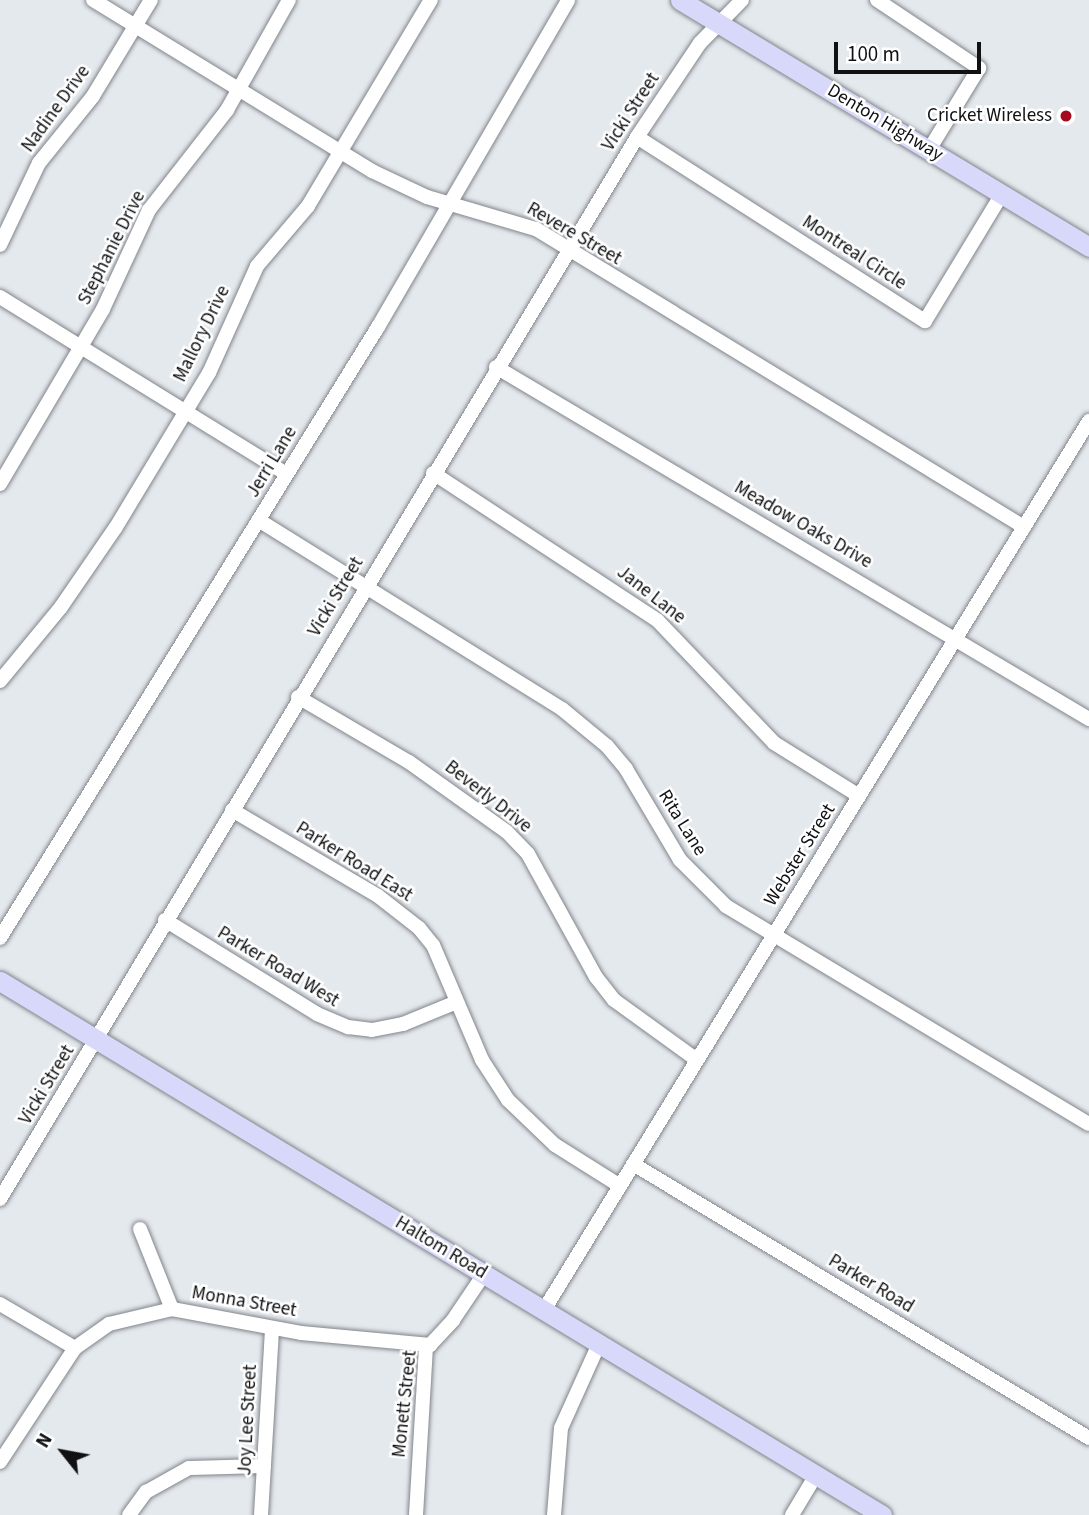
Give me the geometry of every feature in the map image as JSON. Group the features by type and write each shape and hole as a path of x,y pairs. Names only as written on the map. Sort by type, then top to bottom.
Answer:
{"main road":[{"name":"Denton Highway","path":"680,0 1089,247"},
{"name":"Haltom Road","path":"0,981 882,1515"}],"street":[{"name":"Revere Street","path":"93,0 342,153 427,197 521,221 1024,527"},
{"name":"Nadine Drive","path":"0,246 38,163 93,96 151,0"},
{"name":"Stephanie Drive","path":"0,484 81,346 149,210 206,138 238,89 289,0"},
{"name":"Mallory Drive","path":"0,681 83,577 209,373 257,266 308,206 431,0"},
{"name":"Jerri Lane","path":"0,938 260,521 452,203 568,0"},
{"name":"Vicki Street","path":"0,1199 298,697 637,137 700,43 742,0"},
{"path":"877,0 979,68 929,150"},
{"name":"Montreal Circle","path":"637,137 925,321 1002,194"},
{"path":"0,297 186,409 287,474"},
{"name":"Meadow Oaks Drive","path":"496,367 956,637 1089,719"},
{"name":"Webster Street","path":"544,1310 1089,421"},
{"name":"Jane Lane","path":"433,472 658,621 775,743 859,796"},
{"name":"Rita Lane","path":"260,521 541,693 607,746 690,872 726,905 1089,1124"},
{"name":"Beverly Drive","path":"298,697 409,762 507,832 528,854 596,977 614,1000 697,1060"},
{"name":"Parker Road East","path":"232,810 400,911 433,945 457,1002"},
{"name":"Parker Road West","path":"165,920 317,1014 348,1027 372,1030 403,1024 457,1002"},
{"path":"457,1002 482,1060 508,1100 555,1145 620,1186"},
{"name":"Parker Road","path":"633,1164 1089,1438"},
{"path":"139,1229 172,1309"},
{"name":"Monett Street","path":"416,1515 426,1345 435,1342 453,1320 484,1274"},
{"path":"0,1304 75,1348"},
{"name":"Monna Street","path":"0,1462 75,1348 109,1324 172,1309 272,1328 426,1345"},
{"name":"Joy Lee Street","path":"261,1515 272,1328"},
{"path":"554,1515 561,1428 599,1344"},
{"path":"129,1515 146,1492 189,1468 264,1466"},
{"path":"792,1515 816,1475"}],"place":[{"name":"Cricket Wireless","path":"1066,116"}]}
